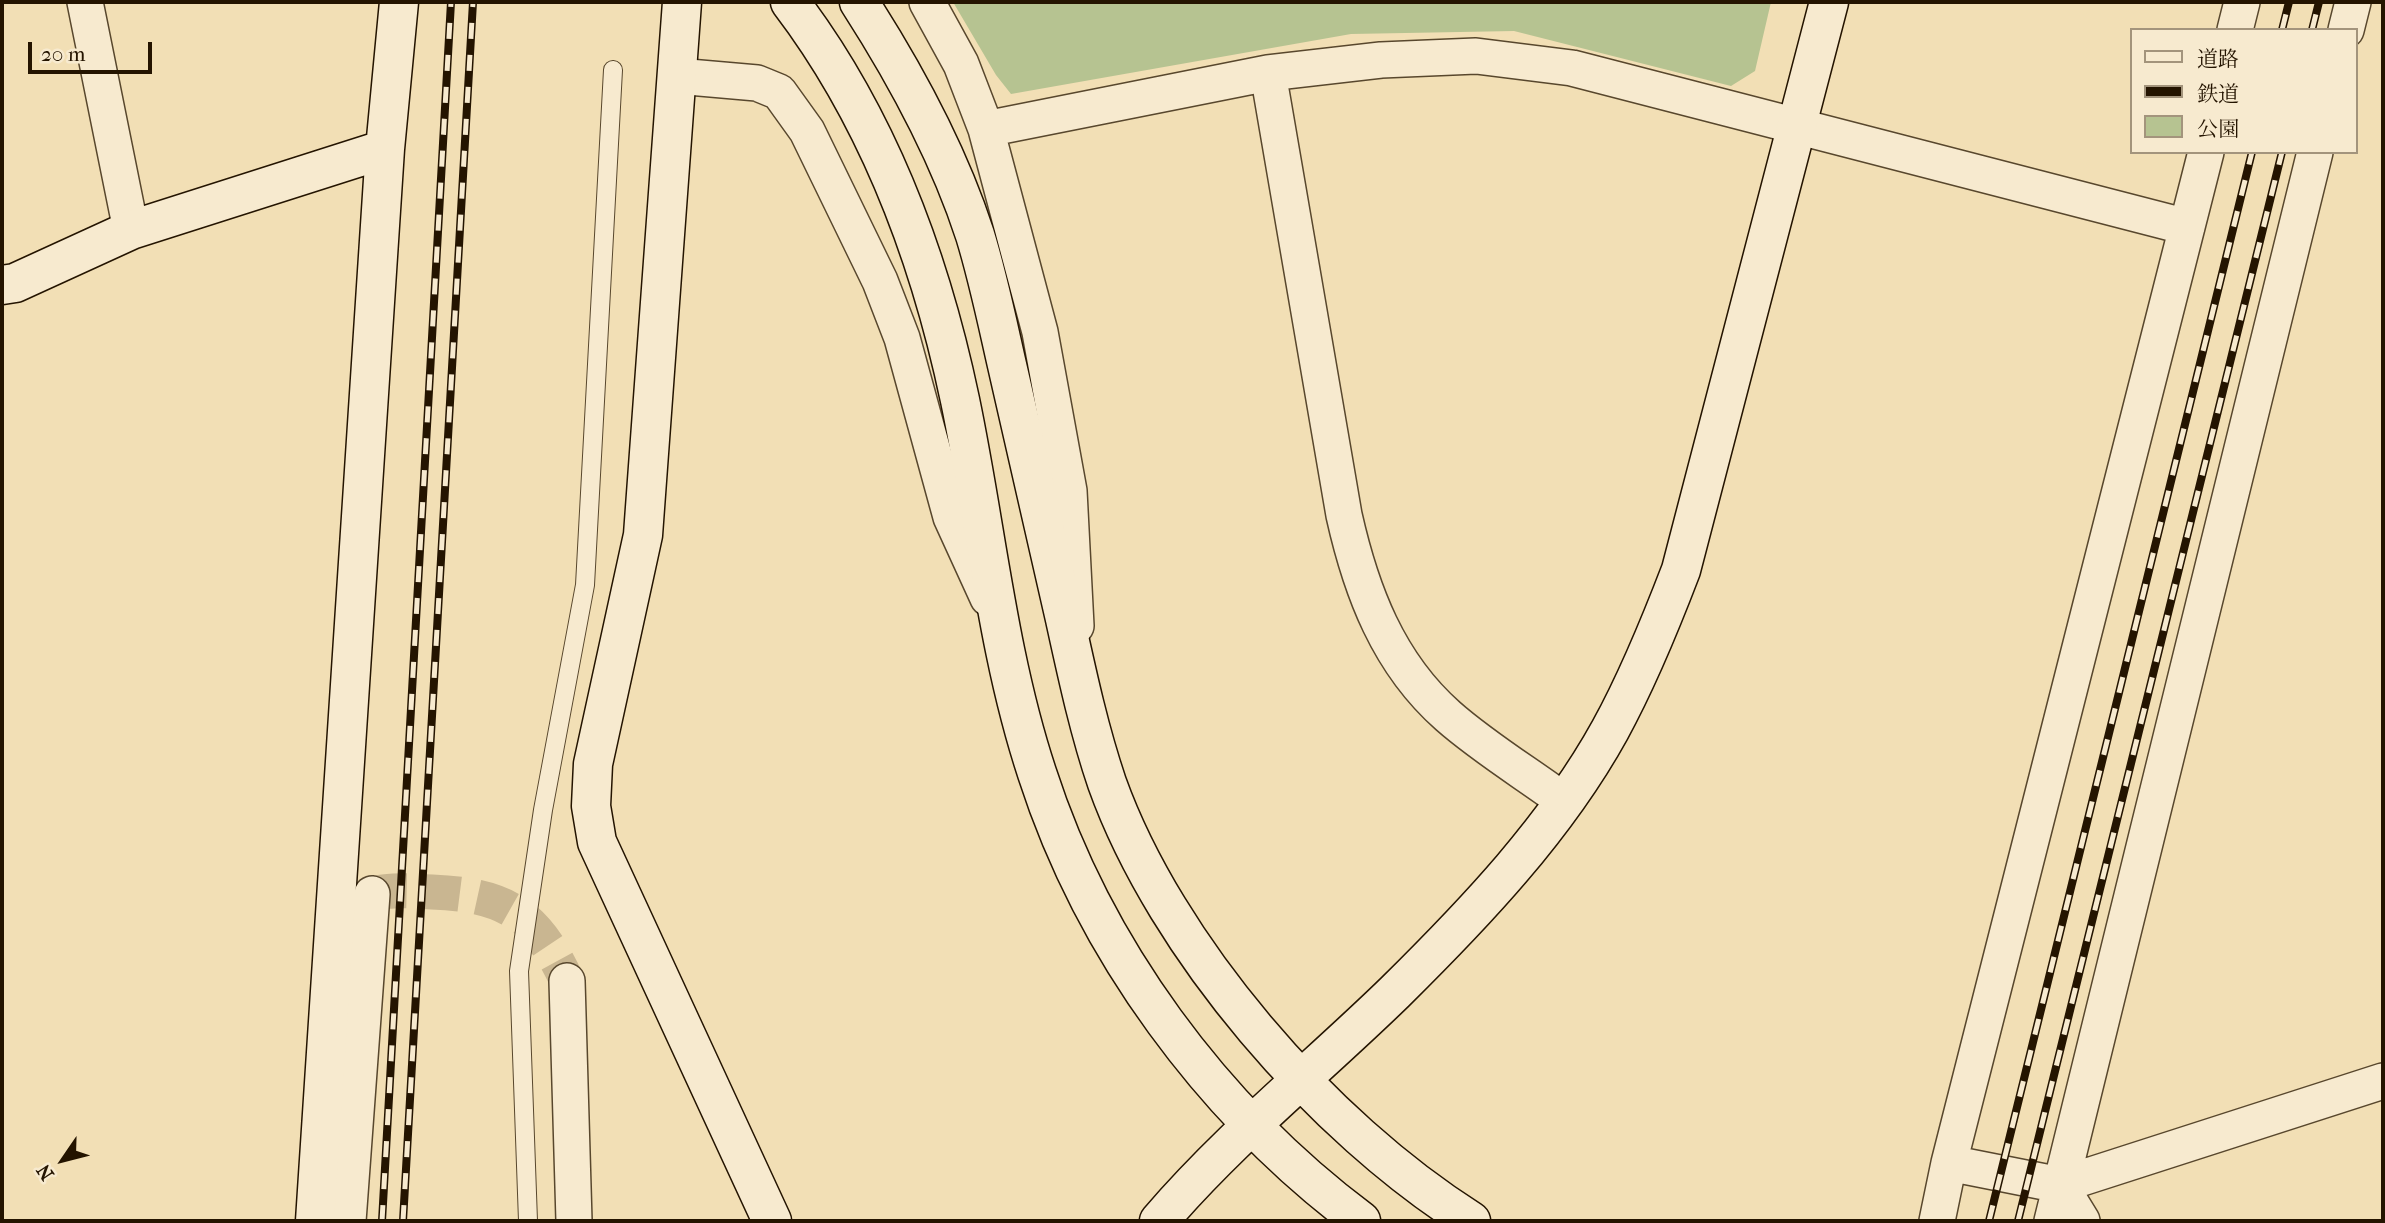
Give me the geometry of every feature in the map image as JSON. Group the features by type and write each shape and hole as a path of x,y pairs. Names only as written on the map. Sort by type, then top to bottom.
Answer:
{"street":[{"path":"85,2 131,230"},
{"path":"315,1221 385,149 398,2"},
{"path":"681,2 643,535 593,764 591,806 597,842 772,1221"},
{"path":"790,2 840,76 871,132 922,255 960,402 999,624 1036,772 1061,839 1091,903 1128,966 1210,1079 1300,1172 1361,1221"},
{"path":"859,2 919,101 975,235 1014,393 1076,669 1107,782 1130,837 1158,891 1226,989 1301,1078 1400,1170 1471,1221"},
{"path":"927,2 961,64 986,130 1040,332 1069,491 1076,575 1076,669"},
{"path":"1159,1221 1251,1124 1394,992 1457,928 1564,801 1615,721 1648,655 1681,570 1829,2"},
{"path":"2236,28 2242,2"},
{"path":"2346,28 2353,2"},
{"path":"986,130 1268,73 1381,60 1476,55 1572,68 2187,228"},
{"path":"1268,73 1344,515 1357,574 1379,624 1407,671 1439,707 1564,801"},
{"path":"677,76 757,83 779,92 807,131 889,304 920,397 951,517 999,624"},
{"path":"2,285 15,283 131,230 385,149"},
{"path":"1937,1221 1949,1163 2206,154"},
{"path":"2052,1221 2315,154"},
{"path":"348,1221 372,894"},
{"path":"567,981 574,1221"},
{"path":"1949,1163 2060,1185 2383,1081"},
{"path":"2060,1185 2082,1221"}],"lane":[{"path":"528,1221 519,971 543,810 585,585 613,70"}],"green space":[{"path":"953,2 1771,2 1755,71 1731,86 1514,31 1351,34 1011,94 996,75"}],"tunnel":[{"path":"372,894 387,891 458,894 499,904 516,912 530,924 543,939 567,981"}],"railway":[{"path":"382,1221 451,2"},
{"path":"403,1221 473,2"},
{"path":"2282,28 2289,2"},
{"path":"2312,28 2319,2"},
{"path":"1989,1221 2252,154"},
{"path":"2018,1221 2282,154"}]}
